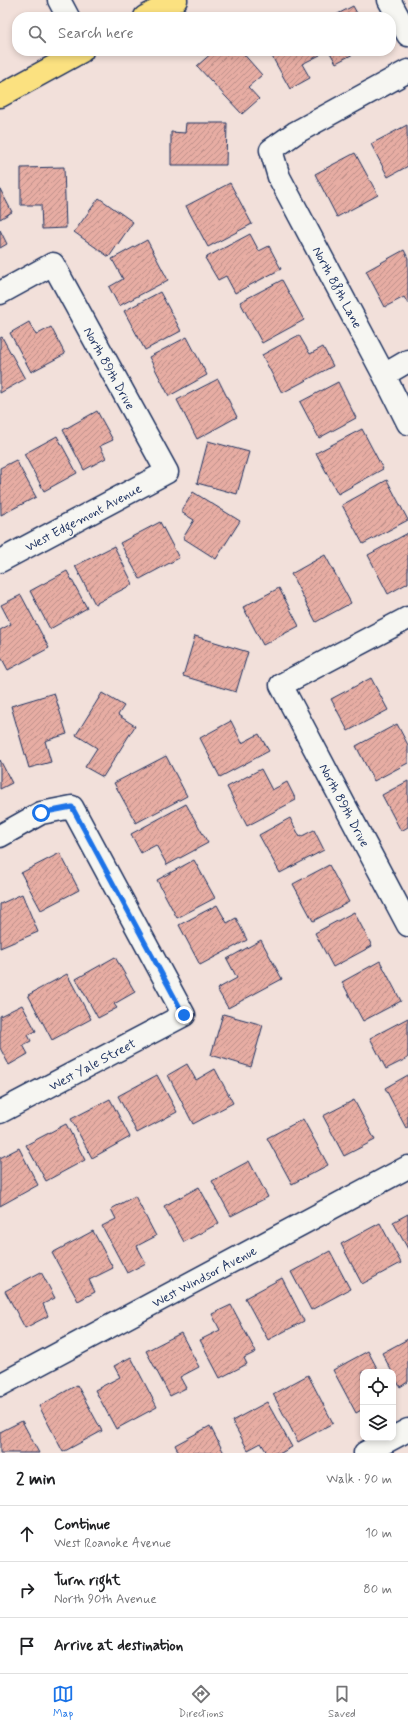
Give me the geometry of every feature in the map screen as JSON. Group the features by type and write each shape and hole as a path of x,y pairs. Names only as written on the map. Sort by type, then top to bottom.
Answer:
{"main road":[{"path":"154,12 176,0"},
{"path":"0,96 73,56"}],"street":[{"path":"59,0 65,12"},
{"path":"389,0 396,12"},
{"path":"396,13 408,34"},
{"name":"North 88th Lane","path":"408,71 294,133 271,150 278,177 384,375 408,423"},
{"name":"North 89th Drive","path":"0,293 53,264 167,472"},
{"path":"384,375 408,362"},
{"name":"West Edgemont Avenue","path":"0,561 167,472"},
{"name":"North 89th Drive","path":"408,618 281,685 408,925"},
{"name":"West Yale Street","path":"0,836 41,813 72,807 184,1015 0,1112"},
{"name":"West Windsor Avenue","path":"0,1385 408,1167"},
{"path":"365,1453 408,1430"}],"building":[{"path":"353,6 356,12 342,12"},
{"path":"208,56 245,56 262,75 248,87 259,99 242,114 197,66"},
{"path":"272,56 318,56 302,64 310,78 290,89"},
{"path":"332,56 349,56 336,63"},
{"path":"186,123 227,123 226,165 171,165 171,132 185,133"},
{"path":"407,125 408,166 388,177 371,144"},
{"path":"355,153 378,195 337,217 315,174"},
{"path":"64,167 66,228 42,229 41,205 21,205 21,168"},
{"path":"230,183 252,224 208,247 186,206"},
{"path":"0,189 12,212 0,219"},
{"path":"99,198 133,222 109,257 74,232"},
{"path":"0,230 7,244 0,248"},
{"path":"250,234 259,251 269,246 281,269 235,293 226,276 218,280 205,258"},
{"path":"147,240 168,280 119,306 109,287 123,279 112,259"},
{"path":"404,250 408,258 408,304 404,297 385,307 366,271"},
{"path":"282,280 304,320 262,343 240,302"},
{"path":"160,292 181,331 145,350 124,311"},
{"path":"29,322 36,335 51,327 65,354 31,372 10,333"},
{"path":"299,335 310,354 323,347 333,366 282,393 262,355"},
{"path":"2,337 25,379 0,393 0,338"},
{"path":"187,337 207,375 169,396 149,357"},
{"path":"218,379 237,417 197,439 177,400"},
{"path":"338,382 356,418 319,438 300,402"},
{"path":"97,411 113,440 100,446 106,458 84,470 63,430"},
{"path":"362,429 383,469 338,494 316,453"},
{"path":"57,436 77,473 44,491 24,454"},
{"path":"208,441 249,452 237,494 197,483"},
{"path":"16,460 36,497 1,515 0,468"},
{"path":"387,480 408,520 363,544 342,505"},
{"path":"193,492 240,521 216,559 183,538 194,520 181,512"},
{"path":"160,522 179,558 140,579 120,543"},
{"path":"408,533 408,583 388,594 368,555"},
{"path":"114,546 133,584 95,604 75,566"},
{"path":"325,555 351,603 316,622 291,574"},
{"path":"67,571 87,608 50,629 30,591"},
{"path":"279,588 299,626 263,645 243,607"},
{"path":"21,595 49,648 8,670 0,655 0,630 11,624 1,605"},
{"path":"195,636 248,652 236,692 183,676"},
{"path":"371,678 388,710 348,731 331,699"},
{"path":"54,693 67,734 45,741 51,762 29,768 11,706"},
{"path":"102,693 124,706 118,715 135,726 103,777 85,767 97,748 76,735"},
{"path":"231,721 242,743 259,734 269,751 220,777 200,738"},
{"path":"397,724 408,745 408,763 374,781 356,746"},
{"path":"166,756 187,796 136,823 114,783"},
{"path":"0,760 12,783 0,789"},
{"path":"261,769 272,790 287,782 296,800 247,826 227,787"},
{"path":"408,781 408,827 401,831 382,795"},
{"path":"186,804 208,843 167,865 156,845 141,853 131,834"},
{"path":"290,818 300,837 314,830 324,850 280,873 259,835"},
{"path":"60,853 79,890 41,910 21,873"},
{"path":"194,860 215,898 177,918 157,880"},
{"path":"329,865 349,902 313,921 293,884"},
{"path":"22,894 38,932 0,948 0,904"},
{"path":"217,905 227,923 236,918 247,940 200,965 179,925"},
{"path":"354,912 372,946 333,967 315,933"},
{"path":"261,940 282,979 228,1008 217,989 237,978 227,959"},
{"path":"115,957 135,992 114,1004 117,1008 98,1018 76,979"},
{"path":"380,961 401,1001 363,1021 342,982"},
{"path":"67,974 91,1019 52,1040 28,995"},
{"path":"22,1005 36,1031 28,1035 31,1041 23,1045 28,1054 9,1065 0,1048 0,1016"},
{"path":"223,1014 263,1025 251,1067 211,1055"},
{"path":"408,1018 408,1058 386,1069 370,1038"},
{"path":"187,1064 196,1080 215,1069 233,1103 193,1124 168,1075"},
{"path":"157,1075 177,1112 137,1133 118,1096"},
{"path":"408,1075 408,1127 406,1128 385,1088"},
{"path":"110,1099 130,1137 92,1158 71,1119"},
{"path":"354,1100 375,1140 344,1156 323,1116"},
{"path":"303,1119 328,1165 292,1184 267,1138"},
{"path":"66,1124 85,1160 46,1181 26,1145"},
{"path":"19,1148 38,1185 0,1206 0,1158"},
{"path":"249,1161 268,1197 231,1216 212,1181"},
{"path":"199,1187 219,1223 184,1242 164,1206"},
{"path":"135,1196 156,1236 137,1246 146,1263 127,1273 102,1226 116,1219 111,1209"},
{"path":"408,1214 408,1249 393,1222"},
{"path":"380,1223 401,1263 362,1284 341,1244"},
{"path":"93,1231 113,1268 89,1280 95,1292 78,1301 52,1253"},
{"path":"330,1251 350,1289 311,1310 291,1272"},
{"path":"41,1272 55,1298 43,1304 48,1316 25,1328 5,1291"},
{"path":"282,1278 304,1321 268,1340 245,1298"},
{"path":"231,1305 256,1352 244,1358 247,1364 220,1378 200,1340 220,1330 212,1314"},
{"path":"181,1333 199,1367 180,1377 186,1388 170,1396 146,1351"},
{"path":"408,1339 408,1382 400,1387 396,1379 396,1369 390,1369 382,1353"},
{"path":"368,1351 377,1369 360,1369 360,1411 356,1413 333,1370"},
{"path":"131,1357 157,1407 116,1429 95,1390 120,1377 114,1366"},
{"path":"308,1375 333,1423 298,1442 273,1394"},
{"path":"77,1385 102,1431 63,1452 39,1406"},
{"path":"267,1402 292,1447 281,1453 267,1453 261,1443 248,1450 232,1421"},
{"path":"22,1421 39,1453 0,1453 0,1432"},
{"path":"210,1426 224,1453 179,1453 175,1445"}],"route":[{"path":"41,813 72,807 184,1015"}]}
